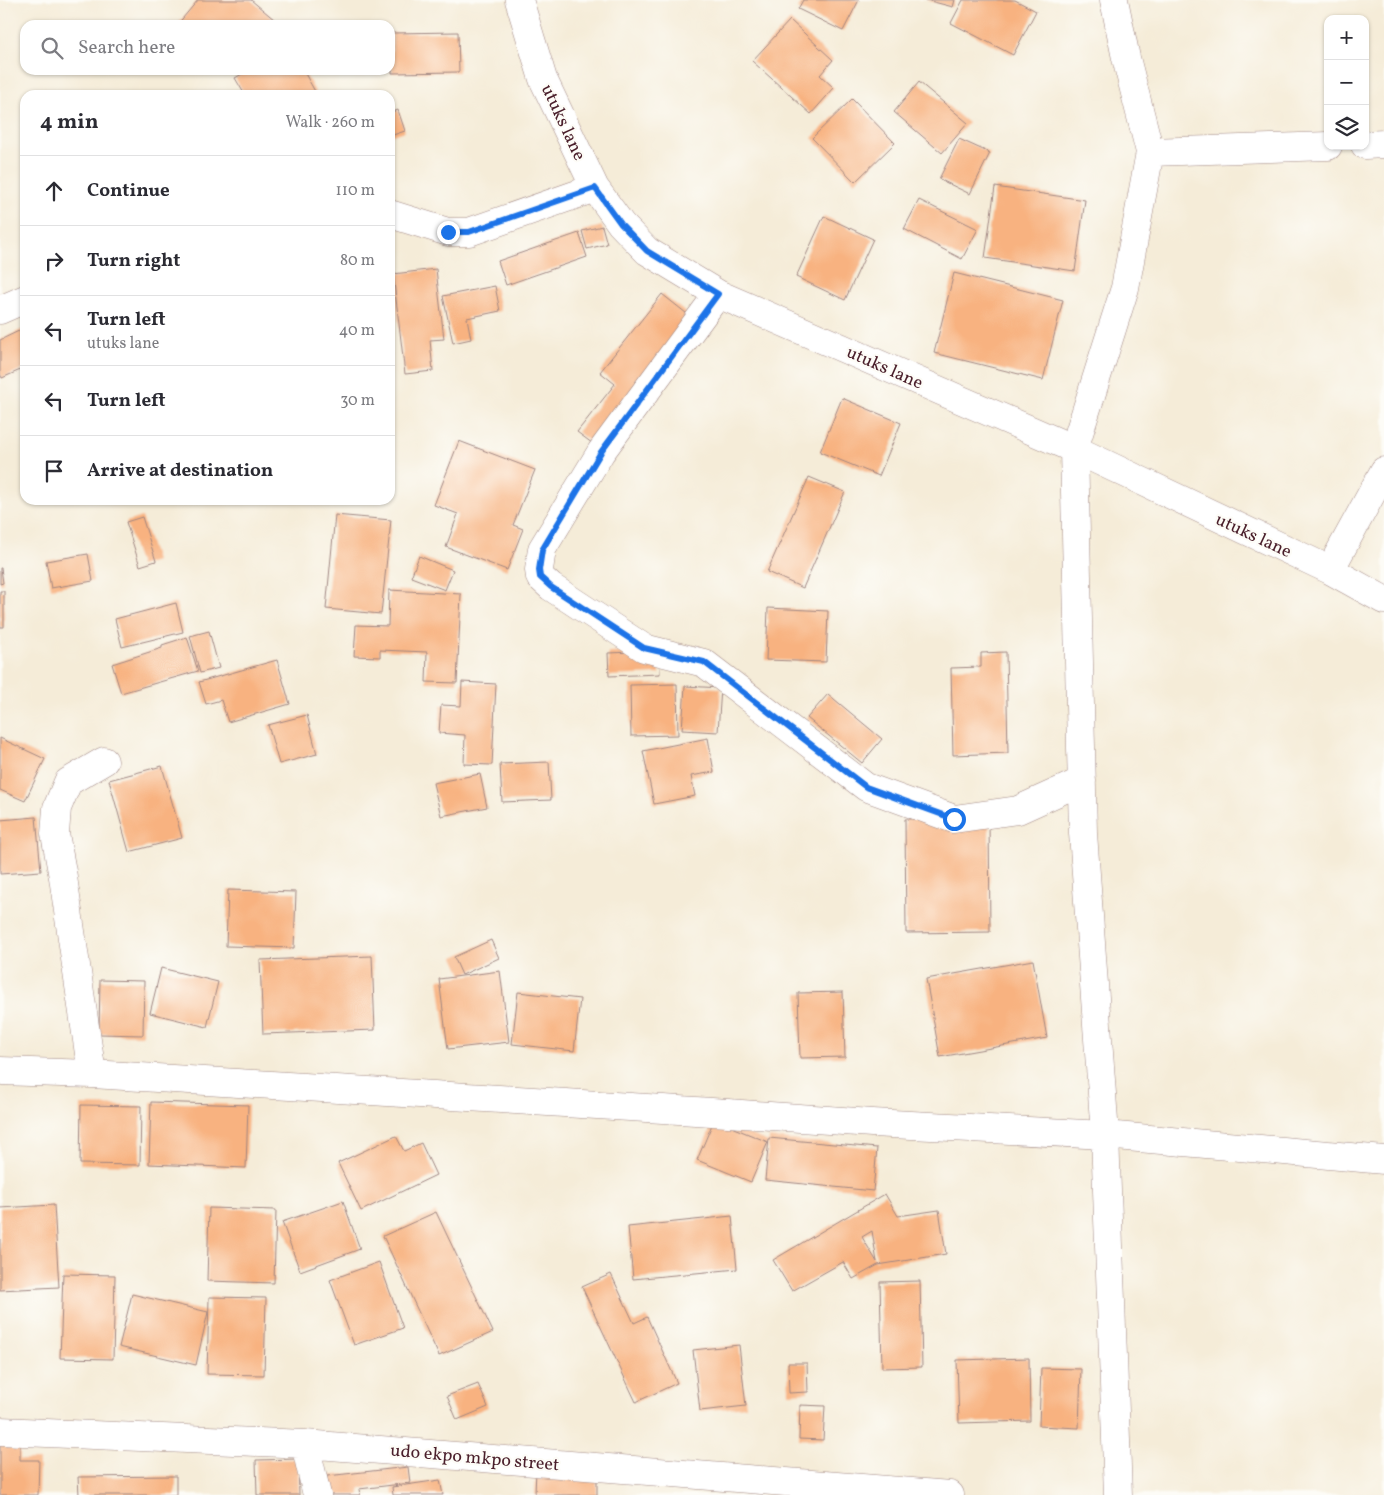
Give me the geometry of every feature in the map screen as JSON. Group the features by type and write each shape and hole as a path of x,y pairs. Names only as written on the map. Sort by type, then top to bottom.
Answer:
{"street":[{"name":"utuks lane","path":"519,0 543,79 595,188 621,224 647,251 718,294 1074,449 1330,570 1384,600"},
{"path":"1114,0 1126,58 1150,152 1125,288 1074,449 1084,834 1105,1135 1118,1495"},
{"path":"1369,145 1384,144"},
{"path":"1150,152 1324,146"},
{"path":"395,216 448,232 469,232 595,188"},
{"path":"718,294 601,452 542,550 539,570 540,577 551,587 644,648 704,662 866,787 954,819 1018,810 1082,782"},
{"path":"0,310 20,301"},
{"path":"1330,570 1384,471"},
{"path":"92,1074 55,834 57,808 68,782 104,761"},
{"path":"0,1071 92,1074 728,1112 872,1124 1105,1135 1384,1160"},
{"name":"udo ekpo mkpo street","path":"0,1430 305,1444 934,1494"},
{"path":"305,1444 317,1495"}],"building":[{"path":"198,0 251,0 275,20 181,20"},
{"path":"803,0 859,0 843,31 798,9"},
{"path":"926,0 955,0 953,7"},
{"path":"963,0 1015,0 1036,11 1013,55 951,23"},
{"path":"790,20 833,60 820,75 834,88 811,114 752,61"},
{"path":"458,32 459,72 395,73 395,33"},
{"path":"240,75 306,75 314,90 242,90 235,78"},
{"path":"919,82 968,123 942,153 894,112"},
{"path":"852,99 895,143 855,182 812,138"},
{"path":"398,110 405,131 395,134 395,111"},
{"path":"959,139 990,153 970,194 939,179"},
{"path":"995,187 1085,200 1075,271 985,258"},
{"path":"919,200 978,229 962,259 904,229"},
{"path":"824,216 873,239 845,300 796,277"},
{"path":"602,226 607,244 587,249 582,231"},
{"path":"579,233 587,257 506,285 498,261"},
{"path":"436,269 444,339 430,340 433,371 405,374 395,291 395,274"},
{"path":"954,273 1063,300 1043,380 934,353"},
{"path":"495,286 500,311 467,318 471,339 453,343 443,296"},
{"path":"662,294 696,321 596,446 577,432 615,384 600,372"},
{"path":"20,330 20,370 2,378 0,374 0,340"},
{"path":"842,398 901,423 879,476 820,452"},
{"path":"459,441 535,470 513,525 523,529 507,570 446,547 458,514 434,505"},
{"path":"809,477 845,492 803,588 767,572"},
{"path":"335,515 391,520 381,614 326,609"},
{"path":"142,517 156,561 140,566 126,522"},
{"path":"88,554 93,581 51,588 46,561"},
{"path":"419,556 453,570 445,590 411,577"},
{"path":"0,568 3,583 0,584"},
{"path":"389,590 461,594 457,683 426,682 427,652 380,650 380,657 354,656 356,625 388,626"},
{"path":"0,591 4,591 4,627 0,627"},
{"path":"176,603 183,632 122,647 115,619"},
{"path":"768,608 828,611 826,662 766,660"},
{"path":"209,631 219,668 200,673 190,636"},
{"path":"187,637 198,671 121,693 112,664 162,648 162,645"},
{"path":"659,651 660,674 609,676 608,653"},
{"path":"1006,652 1008,753 953,755 951,668 981,667 981,653"},
{"path":"277,660 290,704 228,722 221,700 206,704 199,682"},
{"path":"462,682 496,684 492,765 464,764 465,735 439,733 441,705 461,706"},
{"path":"677,684 678,735 631,736 630,685"},
{"path":"685,686 721,688 718,732 682,730"},
{"path":"828,694 882,739 862,763 807,718"},
{"path":"307,715 317,754 279,764 268,725"},
{"path":"0,738 45,759 25,801 0,790"},
{"path":"708,738 714,772 691,776 695,796 654,804 643,751"},
{"path":"549,762 551,800 502,802 500,764"},
{"path":"162,766 182,838 129,852 109,780"},
{"path":"480,774 487,807 441,816 433,783"},
{"path":"36,817 41,871 0,874 0,820"},
{"path":"989,818 990,932 906,933 905,819"},
{"path":"228,890 296,892 294,948 226,946"},
{"path":"491,940 499,958 462,975 454,957"},
{"path":"372,956 375,1030 263,1034 260,960"},
{"path":"1033,960 1047,1038 940,1057 926,979"},
{"path":"161,968 218,982 207,1027 150,1013"},
{"path":"500,971 509,1042 448,1049 439,979"},
{"path":"100,980 144,981 143,1035 99,1034"},
{"path":"518,992 580,999 574,1051 512,1044"},
{"path":"843,992 845,1057 800,1058 798,993"},
{"path":"151,1102 248,1105 246,1168 149,1164"},
{"path":"81,1105 141,1106 140,1165 80,1164"},
{"path":"714,1120 768,1142 751,1182 697,1160"},
{"path":"396,1136 404,1151 421,1143 436,1175 361,1211 338,1163"},
{"path":"769,1138 877,1148 873,1191 765,1180"},
{"path":"885,1194 898,1216 939,1210 946,1254 878,1265 853,1279 843,1262 792,1291 773,1260","holes":["872,1231 877,1262 862,1237"]},
{"path":"343,1201 360,1249 300,1271 282,1222"},
{"path":"54,1205 59,1287 0,1290 0,1208"},
{"path":"209,1208 276,1210 274,1283 207,1281"},
{"path":"436,1212 493,1332 439,1356 383,1236"},
{"path":"732,1216 737,1269 633,1279 628,1227"},
{"path":"379,1262 403,1328 354,1345 330,1280"},
{"path":"63,1274 115,1275 113,1359 60,1358"},
{"path":"611,1274 634,1323 647,1317 677,1383 636,1402 582,1287"},
{"path":"920,1281 922,1367 882,1368 880,1282"},
{"path":"132,1294 208,1312 196,1365 119,1347"},
{"path":"209,1297 266,1298 264,1375 207,1374"},
{"path":"739,1345 746,1406 700,1411 693,1350"},
{"path":"1029,1358 1030,1421 959,1423 957,1360"},
{"path":"788,1363 807,1363 808,1392 789,1393"},
{"path":"1041,1368 1081,1369 1079,1428 1039,1426"},
{"path":"478,1384 488,1407 457,1420 447,1396"},
{"path":"800,1405 825,1406 823,1440 799,1439"},
{"path":"0,1443 20,1444 20,1460 39,1460 38,1495 0,1495"},
{"path":"298,1459 299,1495 257,1495 256,1460"},
{"path":"408,1467 410,1483 359,1489 360,1495 330,1495 327,1476"},
{"path":"536,1468 597,1470 597,1495 535,1495"},
{"path":"176,1476 176,1495 79,1495 78,1477"},
{"path":"440,1480 443,1495 393,1495 392,1487"}],"route":[{"path":"448,232 469,232 595,188 621,224 647,251 718,294 601,452 542,550 539,570 540,577 551,587 644,648 704,662 866,787 954,819"}]}
